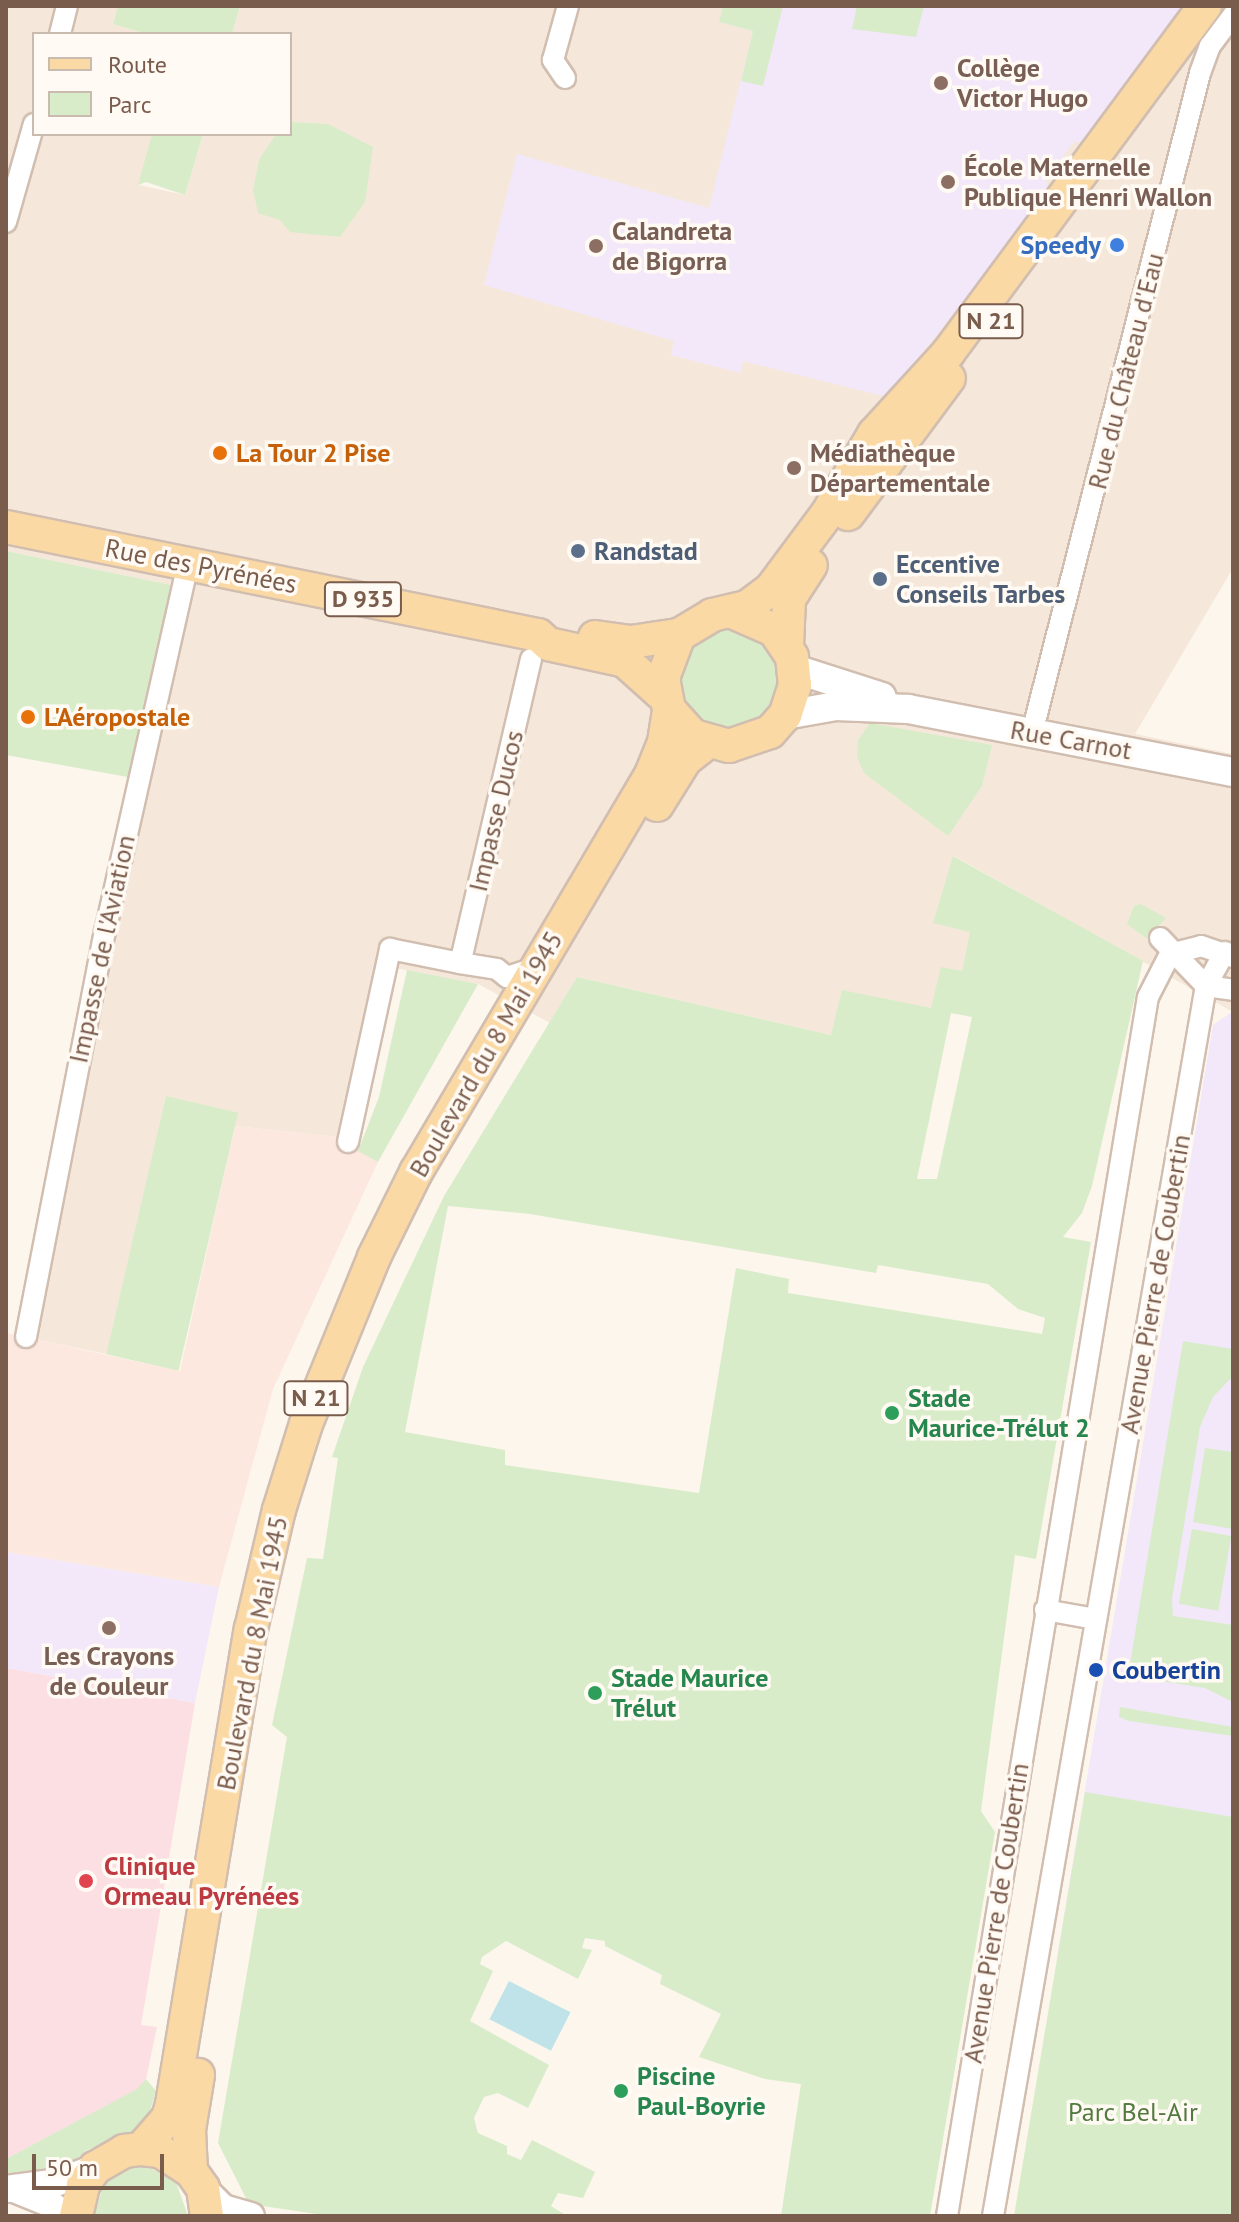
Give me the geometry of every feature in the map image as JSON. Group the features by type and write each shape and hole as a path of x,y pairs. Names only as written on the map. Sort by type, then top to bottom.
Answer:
{"main road":[{"name":"N 21","path":"735,613 759,600 788,567 827,514 874,434 948,353 1205,6"},
{"name":"N 21","path":"791,658 787,611 794,589 1225,6"},
{"name":"Rue des Pyrénées","path":"6,527 188,564 534,647"},
{"path":"735,613 756,618 791,658 785,715 751,742 707,743 681,725 667,703 666,658 679,635 712,615 735,613"},
{"name":"D 935","path":"534,647 555,628 631,642 679,635"},
{"name":"D 935","path":"534,647 548,644 625,661 667,703"},
{"name":"Rue Carnot","path":"791,658 908,709"},
{"name":"Boulevard du 8 Mai 1945","path":"141,2149 168,2118 172,2104 251,1629 279,1510 306,1424 356,1299 416,1172 521,973 650,777 664,742 667,703"},
{"name":"Rue Carnot","path":"785,715 836,706 908,709 1233,772"},
{"name":"Boulevard du 8 Mai 1945","path":"200,2191 189,2130 273,1630 300,1515 356,1350 436,1182 671,780 707,743"},
{"path":"76,2216 83,2185 95,2168 124,2151 160,2151 200,2191"}],"street":[{"path":"60,32 67,6"},
{"path":"565,78 553,60 568,6"},
{"name":"Rue du Château d'Eau","path":"1032,733 1200,73 1210,46 1233,15"},
{"path":"6,222 32,131"},
{"name":"Impasse de l'Aviation","path":"26,1337 105,932 188,564"},
{"name":"Impasse Ducos","path":"460,963 534,647"},
{"path":"1165,946 1201,946 1229,954"},
{"path":"1165,946 1206,986 1233,990"},
{"name":"Avenue Pierre de Coubertin","path":"947,2216 1148,997 1165,946"},
{"path":"348,1142 390,949 521,973"},
{"name":"Avenue Pierre de Coubertin","path":"993,2216 1206,986 1229,954"},
{"path":"1045,1610 1096,1619"},
{"path":"8,2188 58,2182 95,2168"},
{"path":"8,2188 49,2203 66,2216"},
{"path":"200,2191 223,2208 251,2216"}],"shaded area":[{"path":"6,6 118,6 113,24 139,32 32,32 32,136 151,136 139,185 185,195 202,136 292,136 292,32 233,32 240,6 1233,6 1233,568 1135,734 1233,754 1233,1012 954,856 934,922 971,932 962,971 932,1008 831,1035 577,977 550,1023 478,984 375,964 337,1137 235,1126 166,1096 111,1355 14,1335 171,585 6,551"},
{"path":"723,6 1187,6 1085,142 1074,142 1046,178 1048,195 887,397 743,361 740,373 671,355 674,341 484,285 517,154 709,208 753,31 719,22"},
{"path":"1233,1012 1233,1981 1057,1957 1213,1025"},
{"path":"235,1126 337,1137 378,1162 273,1389 219,1587 6,1552 6,1333 180,1371"},
{"name":"Les Crayons de Couleur","path":"6,1552 219,1587 195,1703 6,1668"},
{"name":"Clinique Ormeau Pyrénées","path":"6,1668 195,1703 141,2025 157,2027 146,2079 138,2089 6,2159"}],"green space":[{"path":"118,6 240,6 233,32 139,32 113,24"},
{"path":"723,6 783,6 763,86 741,81 753,31 719,22"},
{"path":"857,6 924,6 916,37 852,29"},
{"path":"292,122 328,124 373,147 365,202 340,237 290,232 280,220 258,213 253,190 259,160 275,136 292,136"},
{"path":"151,136 202,136 185,195 146,182 138,185"},
{"path":"6,551 171,585 133,778 6,755"},
{"path":"729,629 748,633 765,644 776,661 780,680 776,699 765,716 748,727 729,731 710,727 693,716 682,699 678,680 682,661 693,644 710,633"},
{"path":"870,723 992,745 982,786 948,836 864,773 857,757 858,740"},
{"path":"953,856 1143,961 1092,1186 1082,1213 1063,1237 1091,1242 1036,1559 1015,1555 981,1811 995,1832 930,2216 781,2216 801,2084 765,2079 699,2057 721,2014 660,1984 662,1975 605,1946 605,1941 585,1938 582,1948 592,1950 578,1979 506,1941 482,1957 480,1964 493,1971 470,2021 549,2065 528,2108 498,2093 484,2097 474,2118 478,2133 507,2146 507,2154 521,2160 532,2140 595,2172 583,2198 558,2193 551,2206 567,2216 330,2216 249,2204 218,2143 287,1737 272,1725 307,1558 323,1559 338,1458 332,1457 363,1367 444,1196 577,977 831,1035 842,990 931,1008 941,967 962,971 970,932 933,923","holes":["951,1013 972,1017 937,1179 917,1179","448,1206 530,1214 876,1273 878,1265 988,1284 1018,1309 1045,1318 1042,1334 788,1293 789,1279 736,1268 699,1493 505,1465 505,1450 405,1432"]},
{"path":"1141,904 1166,918 1147,939 1127,924 1134,906"},
{"path":"407,970 478,984 378,1162 358,1151 379,1097"},
{"path":"166,1096 238,1113 178,1371 106,1354"},
{"path":"1183,1341 1233,1349 1233,1376 1213,1397 1200,1427 1172,1599 1173,1616 1233,1625 1233,1702 1205,1688 1128,1676"},
{"path":"1205,1448 1233,1452 1232,1529 1193,1522"},
{"path":"1192,1529 1231,1536 1218,1611 1179,1604"},
{"path":"1120,1707 1233,1727 1233,1736 1129,1721 1119,1717"},
{"name":"Parc Bel-Air","path":"1085,1792 1233,1817 1233,2216 1014,2216"},
{"path":"146,2079 156,2091 149,2115 136,2131 87,2150 65,2170 6,2176 6,2159 137,2089"},
{"path":"148,2167 176,2182 188,2216 93,2216 104,2184 132,2168"}],"water":[{"path":"509,1981 570,2012 551,2051 489,2019"}],"place":[{"name":"Collège Victor Hugo","path":"941,83"},
{"name":"École Maternelle Publique Henri Wallon","path":"948,182"},
{"name":"Speedy","path":"1117,245"},
{"name":"Calandreta de Bigorra","path":"596,246"},
{"name":"La Tour 2 Pise","path":"220,453"},
{"name":"Médiathèque Départementale","path":"794,468"},
{"name":"Randstad","path":"578,551"},
{"name":"Eccentive Conseils Tarbes","path":"880,579"},
{"name":"L'Aéropostale","path":"28,717"},
{"name":"Stade Maurice-Trélut 2","path":"892,1413"},
{"name":"Les Crayons de Couleur","path":"109,1628"},
{"name":"Coubertin","path":"1096,1670"},
{"name":"Stade Maurice Trélut","path":"595,1693"},
{"name":"Clinique Ormeau Pyrénées","path":"86,1881"},
{"name":"Piscine Paul-Boyrie","path":"621,2091"}]}
